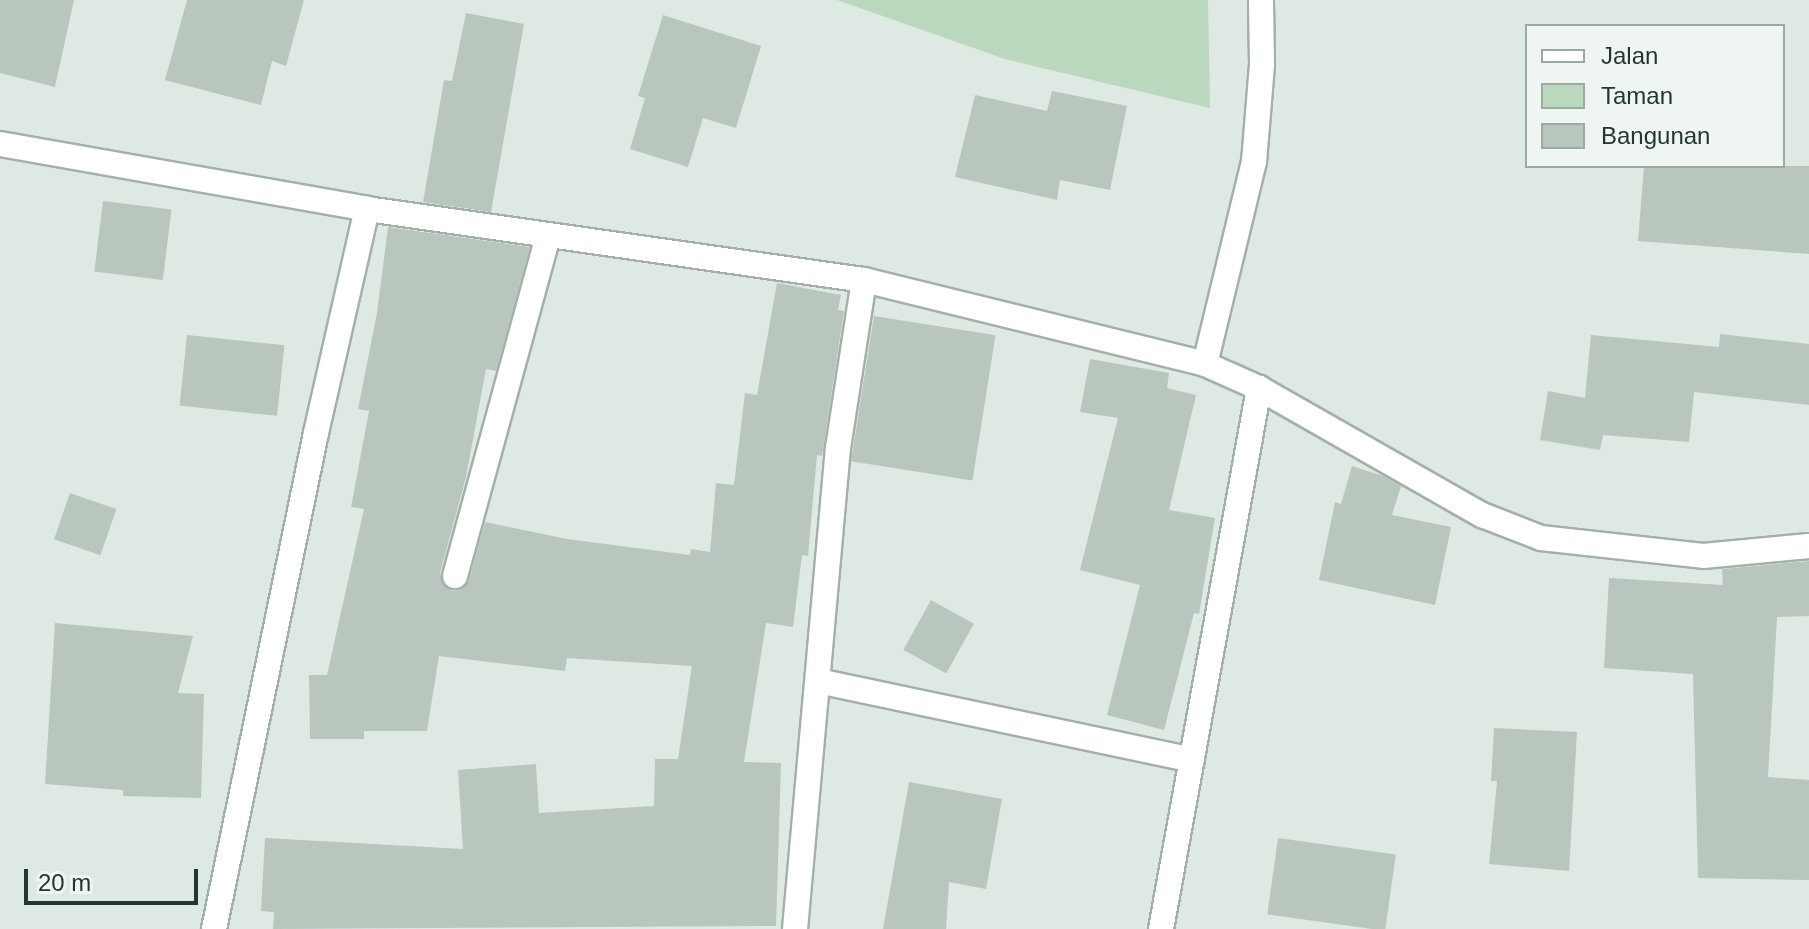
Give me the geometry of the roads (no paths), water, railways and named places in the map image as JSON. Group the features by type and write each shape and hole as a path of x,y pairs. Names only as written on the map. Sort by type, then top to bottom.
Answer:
{"street":[{"path":"1205,364 1254,162 1262,65 1261,0"},
{"path":"0,144 367,209 864,280 1205,364 1259,388 1482,515 1541,538 1703,556 1809,546"},
{"path":"214,929 316,433 367,209"},
{"path":"455,576 548,237"},
{"path":"795,929 838,448 864,280"},
{"path":"1161,929 1259,388"},
{"path":"818,681 1192,760"}]}
